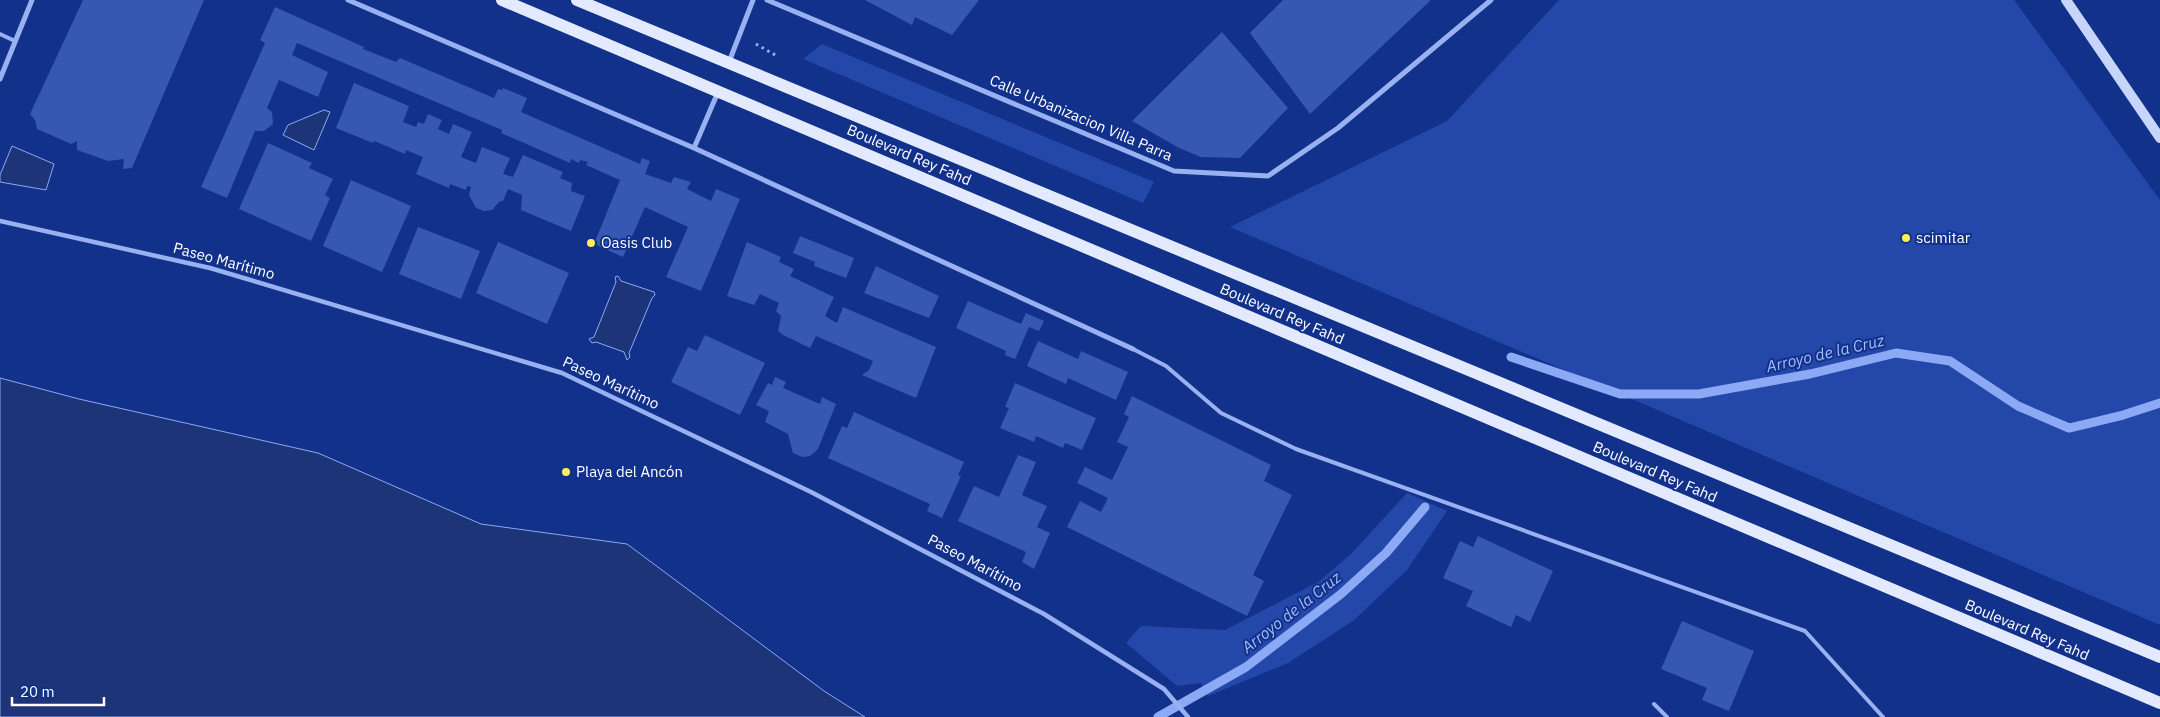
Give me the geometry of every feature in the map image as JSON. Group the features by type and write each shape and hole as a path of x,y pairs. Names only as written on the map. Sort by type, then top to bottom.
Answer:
{"main road":[{"name":"Boulevard Rey Fahd","path":"502,0 2160,703"},
{"name":"Boulevard Rey Fahd","path":"578,0 728,64 2160,657"},
{"path":"2066,0 2160,138"}],"street":[{"path":"0,79 32,0"},
{"path":"348,0 694,148 1133,349"},
{"path":"728,64 753,0"},
{"name":"Calle Urbanizacion Villa Parra","path":"767,0 1174,171 1268,176 1338,128 1491,0"},
{"path":"694,148 718,92"},
{"name":"Paseo Marítimo","path":"0,221 210,268 562,373 811,492 1027,605 1164,688 1188,717"}],"lane":[{"path":"0,34 15,41"},
{"path":"1133,349 1166,366 1221,413 1296,449 1805,631 1883,717"},
{"path":"1654,704 1667,717"}],"shaded area":[{"path":"1559,0 2014,0 2160,200 2160,625 1230,227 1447,121"},
{"path":"822,44 1154,182 1143,203 803,59"},
{"path":"324,110 330,112 314,150 283,135 288,125"},
{"path":"12,146 54,164 46,190 0,182 0,175"},
{"path":"618,276 621,281 654,292 655,295 652,298 629,353 630,357 627,360 624,352 596,342 592,343 589,339 594,337 616,282 615,277"},
{"path":"0,378 79,399 318,453 481,524 627,544 824,691 865,717 0,717"},
{"path":"1407,493 1447,511 1407,570 1353,621 1288,663 1208,696 1201,683 1177,686 1126,643 1141,626 1225,630 1318,582 1351,554"}],"building":[{"path":"83,0 204,0 132,168 123,169 124,159 108,161 77,150 77,141 71,144 37,129 35,120 30,114"},
{"path":"865,0 979,0 952,35 915,17 912,25"},
{"path":"1283,0 1431,0 1310,114 1250,33"},
{"path":"275,7 364,47 363,49 396,62 400,58 494,98 498,89 502,90 503,88 527,98 521,112 640,164 642,158 650,161 645,174 671,183 674,177 691,182 687,189 711,201 716,189 740,199 701,291 666,277 688,227 645,207 623,257 594,244 620,180 586,165 588,162 580,160 579,163 571,159 570,163 501,133 502,130 297,43 292,55 328,72 318,97 279,80 267,108 272,112 273,124 264,131 255,131 227,198 201,187 265,43 260,40"},
{"path":"1222,32 1288,108 1240,158 1201,157 1179,148 1132,121"},
{"path":"354,83 409,106 403,122 416,127 418,122 424,124 428,114 442,120 438,129 449,134 453,124 472,132 461,157 476,163 482,147 510,158 503,174 513,177 523,155 563,172 560,178 572,183 571,191 585,196 571,231 521,210 522,195 508,189 503,201 500,201 492,210 484,211 476,208 469,195 471,187 467,186 466,190 450,184 449,188 416,174 423,157 406,150 405,154 336,128"},
{"path":"268,143 312,163 309,168 333,179 325,195 330,198 311,241 239,209"},
{"path":"351,180 411,206 382,272 323,246"},
{"path":"418,227 480,251 461,299 399,274"},
{"path":"800,236 854,258 846,278 814,266 815,262 793,253"},
{"path":"498,242 569,273 547,324 476,293"},
{"path":"747,242 781,257 779,262 794,269 790,276 834,297 825,316 837,323 843,307 936,347 916,398 862,375 869,370 873,361 816,336 810,348 783,335 778,331 781,316 776,311 779,303 760,294 754,305 727,296"},
{"path":"876,266 939,296 929,318 864,293"},
{"path":"968,301 1021,324 1026,313 1044,321 1039,331 1029,327 1015,359 1005,355 1006,351 956,328"},
{"path":"705,335 765,363 740,415 671,382 688,347 697,351"},
{"path":"1038,341 1078,359 1081,351 1128,372 1116,400 1068,378 1066,384 1027,366"},
{"path":"775,377 786,382 783,388 820,404 822,397 836,404 818,449 810,456 802,457 793,453 788,434 765,422 769,411 756,405 768,383 772,385"},
{"path":"1015,383 1096,418 1082,450 1065,443 1063,448 1036,436 1034,442 1000,428 1009,408 1005,407"},
{"path":"1132,396 1271,465 1264,481 1292,495 1253,575 1264,581 1247,616 1067,527 1080,501 1101,512 1108,498 1077,483 1085,467 1112,480 1128,447 1117,442 1129,417 1124,414"},
{"path":"854,412 964,462 958,475 961,476 942,518 927,511 930,504 828,458 842,426 847,428"},
{"path":"1018,455 1036,462 1022,495 1047,506 1037,527 1050,533 1034,569 1022,562 1026,552 958,521 974,486 999,497"},
{"path":"1478,536 1553,571 1530,622 1516,615 1511,627 1466,606 1473,591 1443,578 1460,541 1473,547"},
{"path":"1682,621 1754,651 1729,711 1702,700 1707,688 1661,669"}],"waterway":[{"name":"Arroyo de la Cruz","path":"1511,357 1620,394 1699,394 1810,374 1896,353 1950,361 2018,406 2069,428 2123,415 2160,403"},
{"name":"Arroyo de la Cruz","path":"1158,717 1246,667 1341,594 1386,553 1425,507"}],"place":[{"name":"scimitar","path":"1906,238"},
{"name":"Oasis Club","path":"591,243"},
{"name":"Playa del Ancón","path":"566,472"}]}
